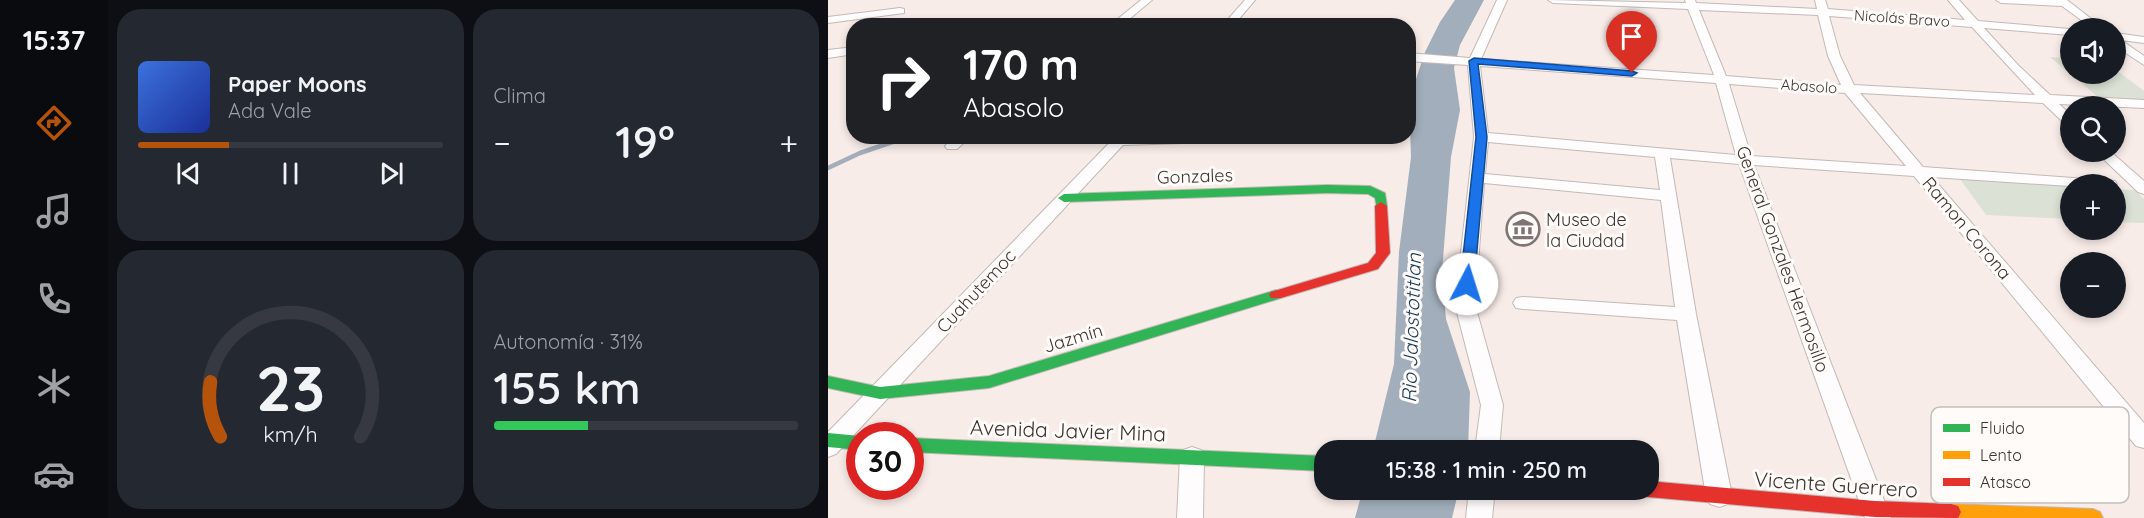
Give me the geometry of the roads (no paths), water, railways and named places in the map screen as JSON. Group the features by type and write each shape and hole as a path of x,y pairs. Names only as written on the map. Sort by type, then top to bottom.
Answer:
{"street":[{"path":"897,18 905,0"},
{"path":"1124,18 1147,0"},
{"path":"1234,18 1250,0"},
{"path":"1487,440 1492,405 1465,305 1481,137 1468,60 1502,0"},
{"name":"Nicolás Bravo","path":"1553,0 1821,6 1974,24 2060,31"},
{"path":"1953,0 2060,112"},
{"path":"2001,0 2061,1 2084,18"},
{"name":"General Gonzales Hermosillo","path":"1692,4 1722,81 1745,160 1876,514"},
{"name":"Ramon Corona","path":"1821,6 1834,56 1849,89 2117,407"},
{"path":"828,20 900,11"},
{"path":"2126,39 2144,40"},
{"path":"2126,47 2144,61"},
{"path":"828,54 846,52"},
{"name":"Abasolo","path":"1416,57 1722,81 2144,104"},
{"path":"1481,137 1745,160 2060,181"},
{"name":"Cuahutemoc","path":"830,442 880,393 1117,144"},
{"path":"1662,152 1686,315 1719,496"},
{"path":"2114,162 2143,187"},
{"path":"1477,178 1669,196"},
{"path":"2126,186 2143,187"},
{"name":"Gonzales","path":"1064,198 1327,189 1370,190 1382,196 1383,253 1373,266 1322,282"},
{"name":"Jazmín","path":"828,382 880,393 989,382 1322,282"},
{"path":"1524,303 1686,315"},
{"name":"Ramon Corona","path":"2129,421 2144,439"},
{"path":"830,442 846,443"},
{"name":"Avenida Javier Mina","path":"924,446 1314,463"},
{"path":"1190,518 1192,457"},
{"name":"Vicente Guerrero","path":"1659,490 1876,514 2093,518"},
{"path":"1479,518 1481,500"}],"water":[{"name":"Rio Jalostotitlan","path":"1455,0 1484,0 1460,45 1454,68 1460,110 1451,157 1442,272 1446,319 1470,392 1468,440 1375,440 1394,364 1399,252 1411,157 1411,144 1416,144 1416,79 1425,52 1440,22"},
{"path":"1360,500 1456,500 1452,518 1355,518"}],"waterway":[{"path":"828,168 886,144"}],"place":[{"name":"Museo de la Ciudad","path":"1523,229"}]}
